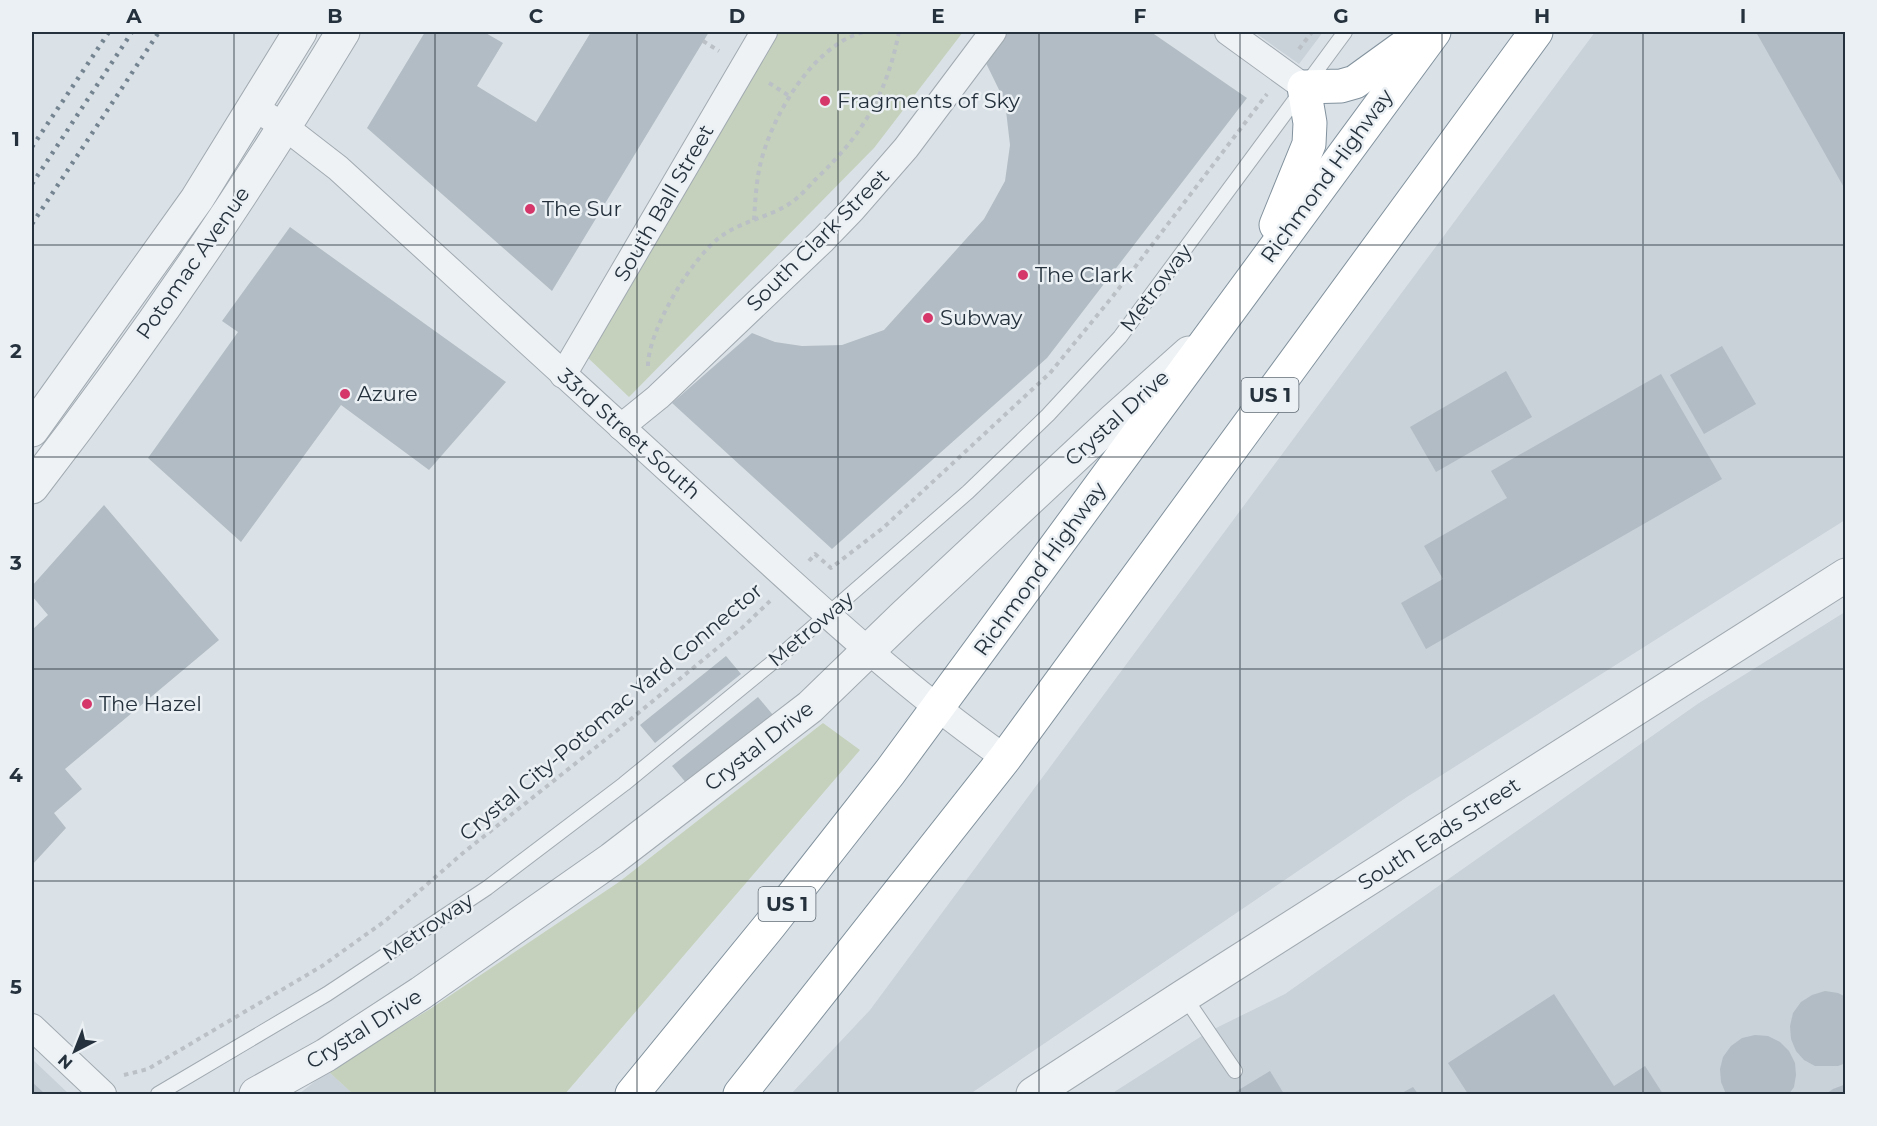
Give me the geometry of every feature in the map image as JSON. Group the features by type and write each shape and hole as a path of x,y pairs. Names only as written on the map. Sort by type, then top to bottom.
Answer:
{"highway":[{"path":"1256,273 1310,144 1310,123 1294,79 1341,86 1355,82 1425,32"},
{"name":"Richmond Highway","path":"632,1095 883,782 1434,32"},
{"name":"US 1","path":"740,1095 1005,758 1536,32"}],"street":[{"name":"Potomac Avenue","path":"32,430 184,218 255,108 300,32"},
{"name":"Potomac Avenue","path":"32,487 170,298 285,127 343,32"},
{"name":"South Ball Street","path":"563,375 764,32"},
{"name":"South Clark Street","path":"621,427 658,397 823,240 906,148 993,32"},
{"path":"1228,32 1294,79"},
{"name":"33rd Street South","path":"255,108 285,127 338,168 867,650 937,708 1005,758"},
{"name":"Crystal Drive","path":"256,1095 326,1055 421,993 612,859 810,707 867,650 1114,420 1212,333"},
{"name":"South Eads Street","path":"1033,1095 1184,996 1845,575"},
{"path":"32,1027 100,1091"}],"lane":[{"name":"Metroway","path":"158,1095 327,994 488,888 624,784 828,615 968,492 1084,378 1149,299 1294,79 1345,32"},
{"path":"1184,996 1235,1071"}],"path":[{"path":"754,220 759,169 773,126 806,74 819,60 832,47 864,32"},
{"path":"658,397 648,382 648,354 661,321 678,288 703,252 724,234 790,204 829,167 858,135 879,98 894,57 899,32"},
{"name":"Crystal City-Potomac Yard Connector","path":"100,1091 117,1076 148,1069 322,966 385,921 463,853 734,634 762,609 815,554 831,568 883,528 1050,373 1294,79 1312,32"}],"shaded area":[{"path":"1254,32 1323,32 1299,64"},
{"path":"1595,32 1845,32 1845,520 1407,797 970,1094 791,1094 870,1010"},
{"path":"1845,612 1845,1094 1111,1094 1208,1032 1285,994 1699,703"},
{"path":"32,1059 69,1094 32,1094"},
{"path":"328,1071 353,1094 299,1094"}],"green space":[{"path":"779,32 963,32 874,148 629,397 585,355"},
{"path":"823,723 860,750 565,1094 353,1094 328,1071 430,1009 619,882"}],"building":[{"name":"The Sur","path":"425,32 484,32 503,43 477,86 536,122 591,32 709,32 552,291 367,128"},
{"name":"The Clark","path":"1004,32 1151,32 1247,98 1047,358 832,549 672,403 752,333 775,342 802,346 842,345 884,330 984,219 1005,181 1010,145 1005,102 984,59"},
{"path":"1756,32 1846,32 1846,191"},
{"name":"Azure","path":"290,227 506,382 429,470 341,405 241,542 148,458 238,332 222,321"},
{"path":"1722,346 1756,404 1704,434 1670,375"},
{"path":"1506,371 1532,417 1436,472 1410,427"},
{"path":"1661,374 1722,479 1426,649 1401,603 1443,579 1424,546 1507,498 1491,471"},
{"name":"The Hazel","path":"104,505 219,640 65,769 82,789 54,813 66,828 32,865 32,630 48,615 32,596 32,586"},
{"path":"726,656 741,674 655,743 640,725"},
{"path":"758,697 773,715 687,784 672,766"},
{"path":"1825,991 1846,997 1846,1063 1838,1066 1815,1066 1804,1060 1796,1051 1791,1039 1790,1026 1793,1013 1801,1002"},
{"path":"1554,994 1614,1086 1645,1066 1663,1094 1468,1094 1448,1063"},
{"path":"1755,1035 1768,1036 1780,1042 1789,1051 1795,1063 1796,1075 1794,1087 1789,1094 1726,1094 1721,1082 1720,1069 1723,1057 1731,1046 1742,1038"},
{"path":"1270,1071 1284,1094 1232,1094"},
{"path":"32,1082 45,1094 32,1094"},
{"path":"1846,1084 1846,1094 1826,1094 1833,1089"},
{"path":"1413,1087 1418,1094 1400,1094"}],"railway":[{"path":"32,147 109,32"},
{"path":"32,184 132,32"},
{"path":"32,224 159,32"}],"place":[{"name":"Fragments of Sky","path":"825,101"},
{"name":"The Sur","path":"530,209"},
{"name":"The Clark","path":"1023,275"},
{"name":"Subway","path":"928,318"},
{"name":"Azure","path":"345,394"},
{"name":"The Hazel","path":"87,704"}]}
